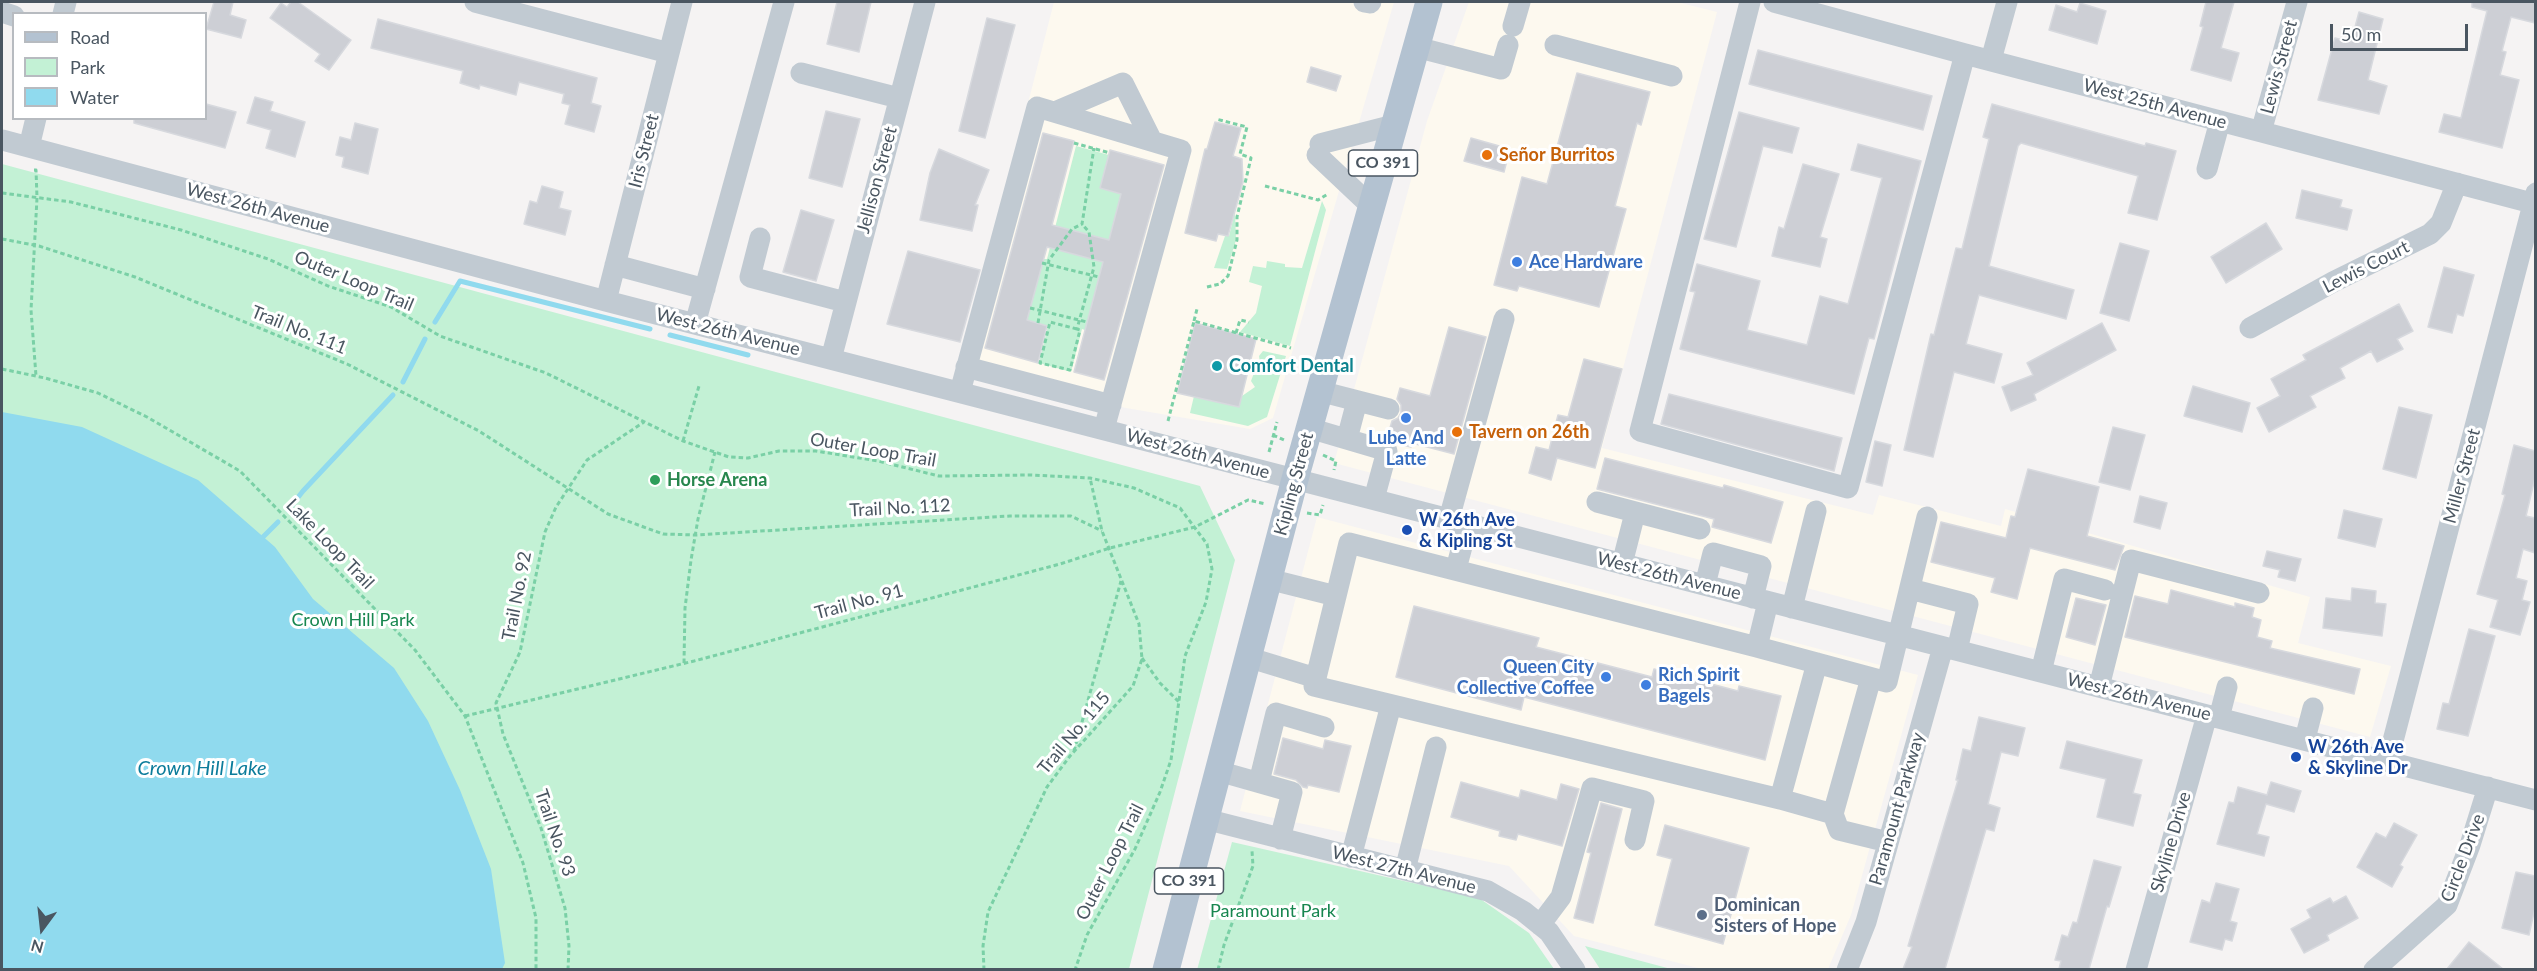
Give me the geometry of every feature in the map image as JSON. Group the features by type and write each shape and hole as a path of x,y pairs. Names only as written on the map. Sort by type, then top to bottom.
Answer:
{"main road":[{"name":"Kipling Street","path":"1166,969 1295,479 1429,2"}],"street":[{"path":"475,2 669,53"},
{"name":"Iris Street","path":"606,301 682,2"},
{"path":"695,324 784,2"},
{"name":"Jellison Street","path":"831,358 925,2"},
{"path":"1364,2 1371,2"},
{"path":"1416,47 1501,69 1520,2"},
{"path":"1750,2 1640,431 1848,488 1965,54"},
{"name":"West 25th Avenue","path":"1774,2 2261,132 2457,183 2534,200"},
{"path":"1991,60 2007,2"},
{"name":"Lewis Street","path":"2261,132 2297,2"},
{"path":"1555,45 1672,76"},
{"path":"801,73 899,98"},
{"path":"1046,110 1123,83 1152,141"},
{"path":"1046,110 1181,150 1104,429"},
{"path":"960,392 1046,110"},
{"path":"29,147 36,120"},
{"path":"2207,169 2220,121"},
{"path":"1371,206 1318,149 1394,125"},
{"name":"West 26th Avenue","path":"2,140 606,301 2388,760 2535,800"},
{"name":"Lewis Court","path":"2250,328 2333,282 2430,234 2441,223 2457,183"},
{"name":"Miller Street","path":"2388,760 2534,200"},
{"path":"760,238 750,277 845,302"},
{"path":"615,266 705,289"},
{"path":"1456,569 1459,521 1504,320"},
{"path":"966,367 1111,405"},
{"path":"1319,391 1389,409"},
{"path":"1347,439 1357,401"},
{"path":"1309,428 1387,451 1374,499"},
{"path":"1597,502 1700,529"},
{"path":"1792,608 1816,511"},
{"path":"1622,564 1635,513"},
{"path":"1833,814 1780,799 1314,686 1349,543 1887,682 1927,517"},
{"path":"1705,585 1713,553 1761,566 1757,647"},
{"path":"2099,687 2131,560 2259,592"},
{"path":"1268,579 1336,596"},
{"path":"2041,672 2064,579 2105,590"},
{"name":"Paramount Parkway","path":"1847,969 1866,922 1888,842 1950,648 1968,604 1910,589"},
{"path":"1248,657 1316,678"},
{"path":"1780,799 1817,663"},
{"path":"1871,678 1833,814 1839,830 1888,842"},
{"name":"Skyline Drive","path":"2136,969 2213,716 2227,687"},
{"path":"1351,856 1391,705"},
{"path":"2305,739 2313,708"},
{"path":"1259,782 1276,713 1324,727"},
{"path":"1406,870 1436,747"},
{"path":"1218,771 1292,792 1280,839"},
{"name":"Circle Drive","path":"2374,969 2447,905 2470,845 2488,787"},
{"path":"1540,925 1561,897 1592,788 1644,801 1635,840"},
{"name":"West 27th Avenue","path":"1205,819 1488,891 1523,911 1549,932 1575,969"}],"path":[{"path":"1207,287 1220,284 1228,276 1237,240 1237,217 1251,158 1240,154 1247,127 1216,119"},
{"path":"1074,143 1110,153"},
{"path":"1082,224 1094,148"},
{"path":"30,169 36,170 37,198 31,310 36,376"},
{"path":"1265,186 1318,200 1328,194"},
{"name":"Outer Loop Trail","path":"2,193 71,202 182,230 268,259 328,286 391,307 440,336 546,373 683,441 729,457 748,458 779,451 816,451 878,461 939,476 1031,475 1090,478 1134,488 1180,508 1207,544 1212,569 1206,602 1185,656 1171,760 1160,792 1135,849 1087,935 1076,969"},
{"path":"1038,323 1049,260 1072,229 1082,224"},
{"path":"1077,329 1050,322 1040,363 1070,370 1080,330 1077,329 1079,320 1094,267 1089,232 1082,224"},
{"name":"Trail No. 111","path":"2,239 34,245 135,277 347,364 479,431 608,514 663,534 696,535"},
{"path":"1042,263 1099,277"},
{"path":"1030,308 1087,322"},
{"path":"1168,421 1197,309"},
{"path":"1236,333 1240,320 1249,322"},
{"path":"1194,321 1291,348"},
{"name":"Lake Loop Trail","path":"2,369 98,393 147,417 240,471 415,650 465,716 523,863 536,918 536,969"},
{"path":"683,441 699,386"},
{"name":"Trail No. 92","path":"497,709 496,703 504,682 520,652 545,532 587,460 644,422"},
{"path":"684,663 685,608 696,535 715,452"},
{"name":"Trail No. 115","path":"984,969 983,946 988,912 1047,787 1073,752 1133,686 1142,657 1138,624 1102,531 1090,478"},
{"name":"Trail No. 91","path":"465,716 684,663 1060,564 1110,548 1195,527 1248,500 1256,501"},
{"name":"Trail No. 112","path":"696,535 1010,516 1071,516 1102,531"},
{"path":"1073,752 1122,580"},
{"path":"1142,657 1164,688 1179,702"},
{"name":"Trail No. 93","path":"497,709 503,734 541,828 565,908 569,946 568,969"},
{"path":"1218,969 1224,945 1253,866 1252,844"}],"shaded area":[{"path":"1054,2 1394,2 1273,418 1250,429 1126,408 960,368"},
{"path":"1469,2 1677,2 1717,12 1602,448 1873,515 1879,495 2001,526 2005,509 2310,597 2298,643 2391,666 2370,737 1334,463 1427,121"},
{"path":"1317,517 1918,675 1851,915 1828,969 1702,969 1574,936 1509,866 1240,811"}],"green space":[{"path":"1076,146 1109,155 1121,194 1085,330 1082,329 1071,372 1039,363 1048,326 1027,320 1043,259 1047,259"},
{"name":"Crown Hill Park","path":"2,164 1200,486 1235,560 1129,969 2,969"},
{"path":"1322,201 1326,210 1290,346 1240,332 1256,313 1262,286 1249,282 1253,266 1266,268 1267,261 1285,264 1285,267 1302,268"},
{"path":"1235,212 1236,240 1227,269 1214,268 1225,236 1229,236"},
{"path":"1263,351 1286,356 1267,417 1248,426 1190,413 1194,396 1239,407 1242,396 1255,387 1251,381 1260,363 1259,356"},
{"name":"Paramount Park","path":"1232,842 1479,898 1529,933 1554,969 1197,970"},
{"path":"1585,946 1671,969 1600,969"}],"water":[{"name":"Crown Hill Lake","path":"2,412 82,427 198,480 275,547 313,599 394,668 428,721 460,790 491,869 505,963 502,969 2,969"}],"building":[{"path":"214,2 233,2 230,15 246,20 241,38 207,29"},
{"path":"291,2 298,2 351,40 329,70 315,61 320,54 270,18 281,3 287,7"},
{"path":"837,2 871,2 859,52 827,44"},
{"path":"2206,2 2234,2 2221,48 2239,53 2231,81 2191,70 2203,27 2200,26"},
{"path":"2472,2 2535,2 2535,23 2511,17 2502,51 2506,52 2500,75 2519,80 2502,148 2439,132 2444,114 2461,118 2487,11 2472,7"},
{"path":"2080,3 2106,11 2097,44 2049,30 2056,5 2077,12"},
{"path":"2359,12 2383,19 2368,80 2387,86 2379,114 2318,100 2335,38 2351,42"},
{"path":"987,18 1015,25 985,138 959,131"},
{"path":"378,19 597,78 591,103 601,106 594,132 565,124 570,105 562,103 564,94 519,82 516,95 480,85 479,89 460,83 463,71 371,48"},
{"path":"1758,50 1932,96 1923,130 1749,84"},
{"path":"1311,67 1341,76 1336,91 1307,82"},
{"path":"1577,73 1650,92 1641,125 1637,123 1615,206 1626,209 1599,307 1519,286 1517,291 1494,285 1522,177 1547,184"},
{"path":"255,97 273,102 270,111 305,122 295,157 266,148 271,130 247,123"},
{"path":"207,104 236,112 225,148 134,123 134,120 207,120"},
{"path":"1992,104 2145,146 2146,143 2176,151 2157,220 2128,213 2138,176 2021,143 2018,146 1989,266 2074,290 2066,319 1979,295 1966,344 2002,354 1994,383 1954,372 1933,457 1904,450 1931,334 1934,335 1956,248 1962,249 1989,139 1983,137"},
{"path":"826,111 860,119 842,187 809,178"},
{"path":"1739,112 1799,128 1792,153 1763,146 1736,247 1704,239"},
{"path":"1215,122 1241,128 1233,156 1242,159 1243,182 1228,236 1218,234 1216,241 1185,233 1205,149 1207,149"},
{"path":"355,123 378,129 368,174 342,167 344,157 336,155 340,137 351,140"},
{"path":"1043,133 1074,141 1052,225 1109,240 1121,194 1100,188 1110,150 1164,165 1104,380 1074,372 1103,262 1047,247 1027,320 1047,326 1038,363 985,348"},
{"path":"1471,138 1510,149 1504,172 1464,161"},
{"path":"1858,144 1921,161 1874,339 1869,338 1854,394 1680,349 1695,292 1690,291 1697,264 1760,281 1747,330 1807,345 1820,296 1848,304 1882,178 1851,170"},
{"path":"939,149 989,170 975,205 978,205 972,231 920,220 930,173"},
{"path":"1803,164 1839,174 1820,237 1827,239 1820,267 1772,256 1779,227 1784,229"},
{"path":"542,186 563,192 559,208 571,211 565,235 524,224 530,201 537,203"},
{"path":"2302,190 2342,200 2340,207 2352,210 2347,230 2296,218"},
{"path":"801,210 834,220 816,281 783,272"},
{"path":"2266,223 2282,249 2226,283 2211,257"},
{"path":"2120,243 2149,251 2129,321 2100,313"},
{"path":"908,251 980,270 960,342 887,324"},
{"path":"2444,267 2474,275 2463,316 2457,314 2452,333 2428,327"},
{"path":"2399,304 2413,331 2397,339 2403,349 2377,362 2371,351 2340,368 2345,378 2310,396 2316,407 2269,432 2257,408 2280,396 2271,379 2306,360 2303,355"},
{"name":"Comfort Dental","path":"1195,323 1256,339 1239,407 1177,393"},
{"path":"2102,323 2116,350 2034,394 2036,400 2011,411 2002,387 2033,375 2027,363"},
{"path":"1449,327 1486,337 1454,454 1412,443 1411,447 1397,444 1387,438 1392,421 1401,413 1401,405 1397,399 1400,388 1430,396"},
{"path":"1584,359 1622,369 1595,468 1557,458 1551,480 1529,473 1536,447 1549,450 1558,415 1568,417"},
{"path":"2193,386 2250,403 2242,432 2184,416"},
{"path":"1669,394 1842,438 1834,471 1661,424"},
{"path":"2399,407 2432,415 2416,478 2383,469"},
{"path":"2113,427 2145,435 2130,490 2099,482"},
{"path":"1875,441 1891,445 1882,486 1866,482"},
{"path":"2514,445 2535,451 2535,478 2526,516 2535,518 2535,553 2523,549 2516,578 2527,581 2522,600 2530,602 2520,635 2490,627 2498,600 2477,594 2505,495 2502,494"},
{"path":"1605,458 1723,488 1724,485 1783,502 1771,543 1712,527 1714,519 1597,489"},
{"path":"2028,469 2099,487 2087,536 2124,546 2115,570 2030,548 2017,599 1991,592 1995,578 1931,562 1941,522 2006,538 2011,516 2015,517"},
{"path":"2140,496 2167,503 2160,529 2134,522"},
{"path":"2344,510 2382,519 2375,547 2338,538"},
{"path":"2267,551 2301,559 2295,581 2278,577 2280,570 2263,566"},
{"path":"2352,588 2376,591 2375,603 2386,604 2382,636 2323,628 2326,598 2351,601"},
{"path":"2171,590 2235,607 2235,603 2254,608 2252,617 2261,620 2257,637 2272,641 2270,648 2360,669 2354,694 2125,637 2135,596 2168,604"},
{"path":"2076,598 2106,605 2095,645 2066,637"},
{"path":"1414,606 1539,638 1536,647 1652,677 1654,669 1738,691 1739,686 1781,696 1765,760 1524,697 1521,710 1396,677"},
{"path":"2469,629 2495,636 2468,736 2437,729 2443,703 2449,704"},
{"path":"1979,717 2025,728 2018,756 2001,752 1988,804 2000,808 1994,831 1986,829 1945,969 1903,969 1912,947 1908,946 1958,780 1956,780 1963,749 1971,751"},
{"path":"1283,738 1323,749 1325,740 1351,746 1339,792 1308,785 1307,788 1303,787 1296,780 1274,774"},
{"path":"2067,741 2142,760 2133,793 2141,795 2133,826 2097,817 2106,779 2060,768"},
{"path":"1461,782 1519,798 1521,790 1557,800 1561,784 1579,789 1562,846 1518,834 1516,840 1499,836 1500,831 1451,817"},
{"path":"2271,782 2301,791 2294,812 2266,804 2257,834 2269,837 2264,856 2217,844 2229,802 2234,803 2238,787 2267,795"},
{"path":"1601,803 1622,809 1593,923 1574,918 1591,853 1587,852"},
{"path":"2394,823 2417,835 2400,865 2403,867 2392,887 2357,867 2376,833 2386,838"},
{"path":"1665,825 1749,848 1723,944 1655,925 1672,859 1657,855"},
{"path":"2094,860 2121,867 2109,907 2107,906 2089,969 2059,969 2061,961 2055,960 2062,935 2068,937 2073,922 2077,923"},
{"path":"2516,872 2535,876 2535,908 2529,935 2502,928"},
{"path":"2216,883 2239,889 2230,921 2237,923 2232,941 2225,939 2222,950 2190,942 2202,900 2210,903"},
{"path":"2346,896 2358,918 2327,935 2329,940 2304,953 2291,929 2311,918 2307,910 2330,898 2333,903"},
{"path":"2469,942 2487,956 2503,969 2447,969"}],"waterway":[{"path":"435,322 460,281 650,329"},
{"path":"670,335 748,355"},
{"path":"403,382 425,339"},
{"path":"288,510 393,395"},
{"path":"263,537 278,522"}],"place":[{"name":"Señor Burritos","path":"1487,155"},
{"name":"Ace Hardware","path":"1517,262"},
{"name":"Comfort Dental","path":"1217,366"},
{"name":"Lube And Latte","path":"1406,418"},
{"name":"Tavern on 26th","path":"1457,432"},
{"name":"Horse Arena","path":"655,480"},
{"name":"W 26th Ave & Kipling St","path":"1407,530"},
{"name":"Queen City Collective Coffee","path":"1606,677"},
{"name":"Rich Spirit Bagels","path":"1646,685"},
{"name":"W 26th Ave & Skyline Dr","path":"2296,757"},
{"name":"Dominican Sisters of Hope","path":"1702,915"}]}
